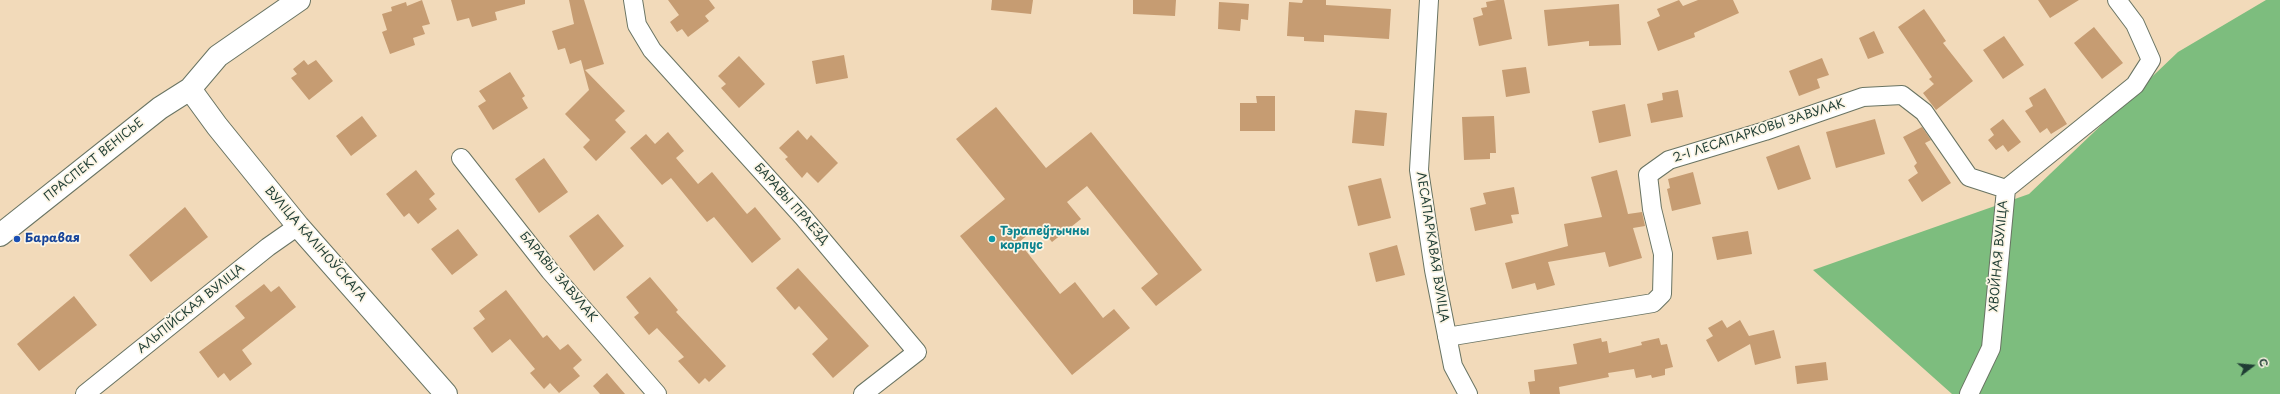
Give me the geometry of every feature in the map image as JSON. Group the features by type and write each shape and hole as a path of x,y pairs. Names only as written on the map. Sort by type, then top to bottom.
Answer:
{"street":[{"name":"ПРАСПЕКТ ВЕНІСЬЕ","path":"0,235 160,108 190,89 218,56 299,0"},
{"name":"БАРАВЫ ПРАЕЗД","path":"633,0 637,24 652,50 803,217 917,352 863,394"},
{"name":"ЛЕСАПАРКАВАЯ ВУЛІЦА","path":"1429,0 1419,170 1434,270 1453,366 1468,394"},
{"name":"ХВОЙНАЯ ВУЛІЦА","path":"1969,394 1991,348 2006,189 2135,85 2150,60 2135,24 2117,0"},
{"name":"ВУЛІЦА КАЛІНОЎСКАГА","path":"190,89 217,126 298,226 446,394"},
{"name":"2-І ЛЕСАПАРКОВЫ ЗАВУЛАК","path":"1448,337 1653,303 1662,294 1663,254 1652,209 1648,175 1669,160 1765,131 1863,97 1902,95 1924,112 1969,177 2006,189"},
{"name":"БАРАВЫ ЗАВУЛАК","path":"461,158 550,271 658,394"},
{"name":"АЛЬПІЙСКАЯ ВУЛІЦА","path":"85,394 268,247 298,226"}],"green space":[{"path":"2266,0 2280,0 2280,394 1952,394 1813,270 2029,194 2178,52"}],"building":[{"path":"422,0 430,24 422,26 425,34 413,38 415,45 390,54 382,32 387,30 382,14 392,11 391,7 406,2 407,6"},
{"path":"451,0 525,0 525,4 495,12 497,20 472,27 469,18 457,21"},
{"path":"569,0 584,0 604,64 585,70 625,111 615,120 626,132 596,161 583,147 590,140 565,114 589,90 581,60 570,64 565,48 558,50 552,31 574,24"},
{"path":"668,0 709,0 715,8 705,16 709,21 688,37 682,29 677,32 670,22 679,15"},
{"path":"992,0 1033,0 1031,14 991,10"},
{"path":"1133,0 1176,0 1175,16 1133,14"},
{"path":"1303,0 1326,0 1326,5 1391,9 1389,39 1324,35 1324,42 1304,41 1304,37 1287,36 1289,2 1302,3"},
{"path":"1504,0 1512,39 1479,46 1473,18 1483,15 1481,8 1487,7 1486,2"},
{"path":"1679,0 1683,6 1698,0 1733,0 1739,13 1694,33 1695,37 1658,51 1647,22 1660,16 1657,9"},
{"path":"2038,0 2079,0 2050,18"},
{"path":"1219,2 1249,4 1248,20 1241,19 1240,31 1218,29"},
{"path":"1619,4 1621,45 1589,46 1589,41 1548,46 1544,10"},
{"path":"1924,9 1946,41 1943,43 1973,81 1936,110 1923,93 1934,84 1929,79 1932,77 1898,27"},
{"path":"2094,27 2123,63 2102,79 2074,43"},
{"path":"1874,31 1884,53 1868,59 1859,38"},
{"path":"2004,36 2024,65 2003,79 1983,50"},
{"path":"844,55 848,78 816,84 812,61"},
{"path":"739,56 765,84 739,108 721,88 726,84 718,76"},
{"path":"1822,58 1829,75 1817,79 1820,88 1799,96 1789,71"},
{"path":"304,60 308,65 316,60 333,81 309,100 291,78 297,74 293,69"},
{"path":"1526,67 1530,93 1506,97 1502,70"},
{"path":"510,72 525,96 522,98 528,108 493,130 478,106 486,101 479,91"},
{"path":"2045,88 2067,124 2051,134 2047,128 2040,133 2025,111 2033,106 2029,98"},
{"path":"1678,90 1683,117 1651,123 1647,104 1663,100 1662,93"},
{"path":"1256,96 1275,96 1275,131 1240,131 1240,103 1257,103"},
{"path":"1625,104 1631,136 1599,143 1592,111"},
{"name":"Тэрапеўтычны корпус","path":"996,107 1046,168 1091,132 1202,270 1156,306 1141,288 1158,274 1087,186 1067,202 1081,219 1052,242 1039,226 1019,242 1060,294 1075,282 1103,318 1114,309 1130,328 1072,375 960,236 1005,199 956,139"},
{"path":"1355,110 1387,113 1384,146 1352,143"},
{"path":"362,116 377,136 351,156 336,136"},
{"path":"1494,116 1496,153 1490,153 1490,159 1464,160 1462,117"},
{"path":"1875,119 1885,154 1836,168 1826,132"},
{"path":"2003,119 2021,142 2008,152 2003,145 1996,150 1988,140 1994,135 1990,129"},
{"path":"1922,127 1931,140 1925,143 1951,183 1922,202 1908,180 1918,173 1914,166 1917,163 1903,137"},
{"path":"798,130 807,140 811,135 838,163 818,183 807,172 802,178 785,159 788,157 779,148"},
{"path":"668,132 684,151 676,158 698,184 712,172 747,214 755,207 781,239 752,263 714,217 707,222 671,178 662,185 630,148 646,134 655,144"},
{"path":"1799,145 1811,179 1778,190 1766,157"},
{"path":"544,158 568,192 539,213 515,179"},
{"path":"416,170 435,194 429,199 437,209 418,224 409,213 404,217 386,194"},
{"path":"1617,170 1628,214 1642,212 1645,226 1633,228 1642,258 1609,267 1605,252 1548,262 1555,285 1537,290 1535,283 1512,289 1505,263 1568,246 1564,224 1602,217 1591,177"},
{"path":"1693,172 1701,204 1672,211 1667,189 1670,188 1668,179"},
{"path":"1381,178 1391,218 1358,226 1348,186"},
{"path":"1514,187 1519,214 1511,215 1513,223 1475,231 1470,208 1486,204 1483,193"},
{"path":"185,207 208,237 151,282 129,255"},
{"path":"598,214 624,246 594,271 569,236"},
{"path":"458,229 478,255 452,275 431,249"},
{"path":"1748,231 1752,254 1717,260 1712,237"},
{"path":"1397,245 1405,275 1376,282 1369,253"},
{"path":"798,268 869,346 833,378 812,354 828,339 799,306 795,310 776,288"},
{"path":"650,277 678,310 676,312 726,366 709,382 705,378 699,384 678,361 684,357 657,328 649,335 634,317 639,313 626,297"},
{"path":"264,284 271,292 279,286 296,307 242,350 252,364 230,381 224,373 218,378 199,352 245,318 235,306"},
{"path":"506,290 543,338 547,335 560,350 568,344 582,360 573,368 580,376 559,393 550,383 544,389 530,373 535,369 510,339 492,353 473,328 485,319 479,311"},
{"path":"74,296 97,325 39,371 17,344"},
{"path":"1722,320 1727,328 1740,320 1749,336 1774,330 1781,358 1755,365 1750,344 1718,362 1706,340 1713,336 1708,328"},
{"path":"1601,338 1602,342 1607,341 1609,353 1642,345 1641,342 1659,338 1661,345 1667,344 1673,367 1665,369 1665,375 1652,378 1651,375 1636,378 1634,369 1608,373 1609,377 1559,387 1560,394 1530,394 1528,382 1535,381 1534,370 1577,364 1573,344"},
{"path":"1826,362 1828,380 1797,384 1795,366"},
{"path":"607,373 625,394 600,394 593,386"}],"place":[{"name":"Баравая","path":"17,239"},
{"name":"Тэрапеўтычны корпус","path":"992,239"}]}
